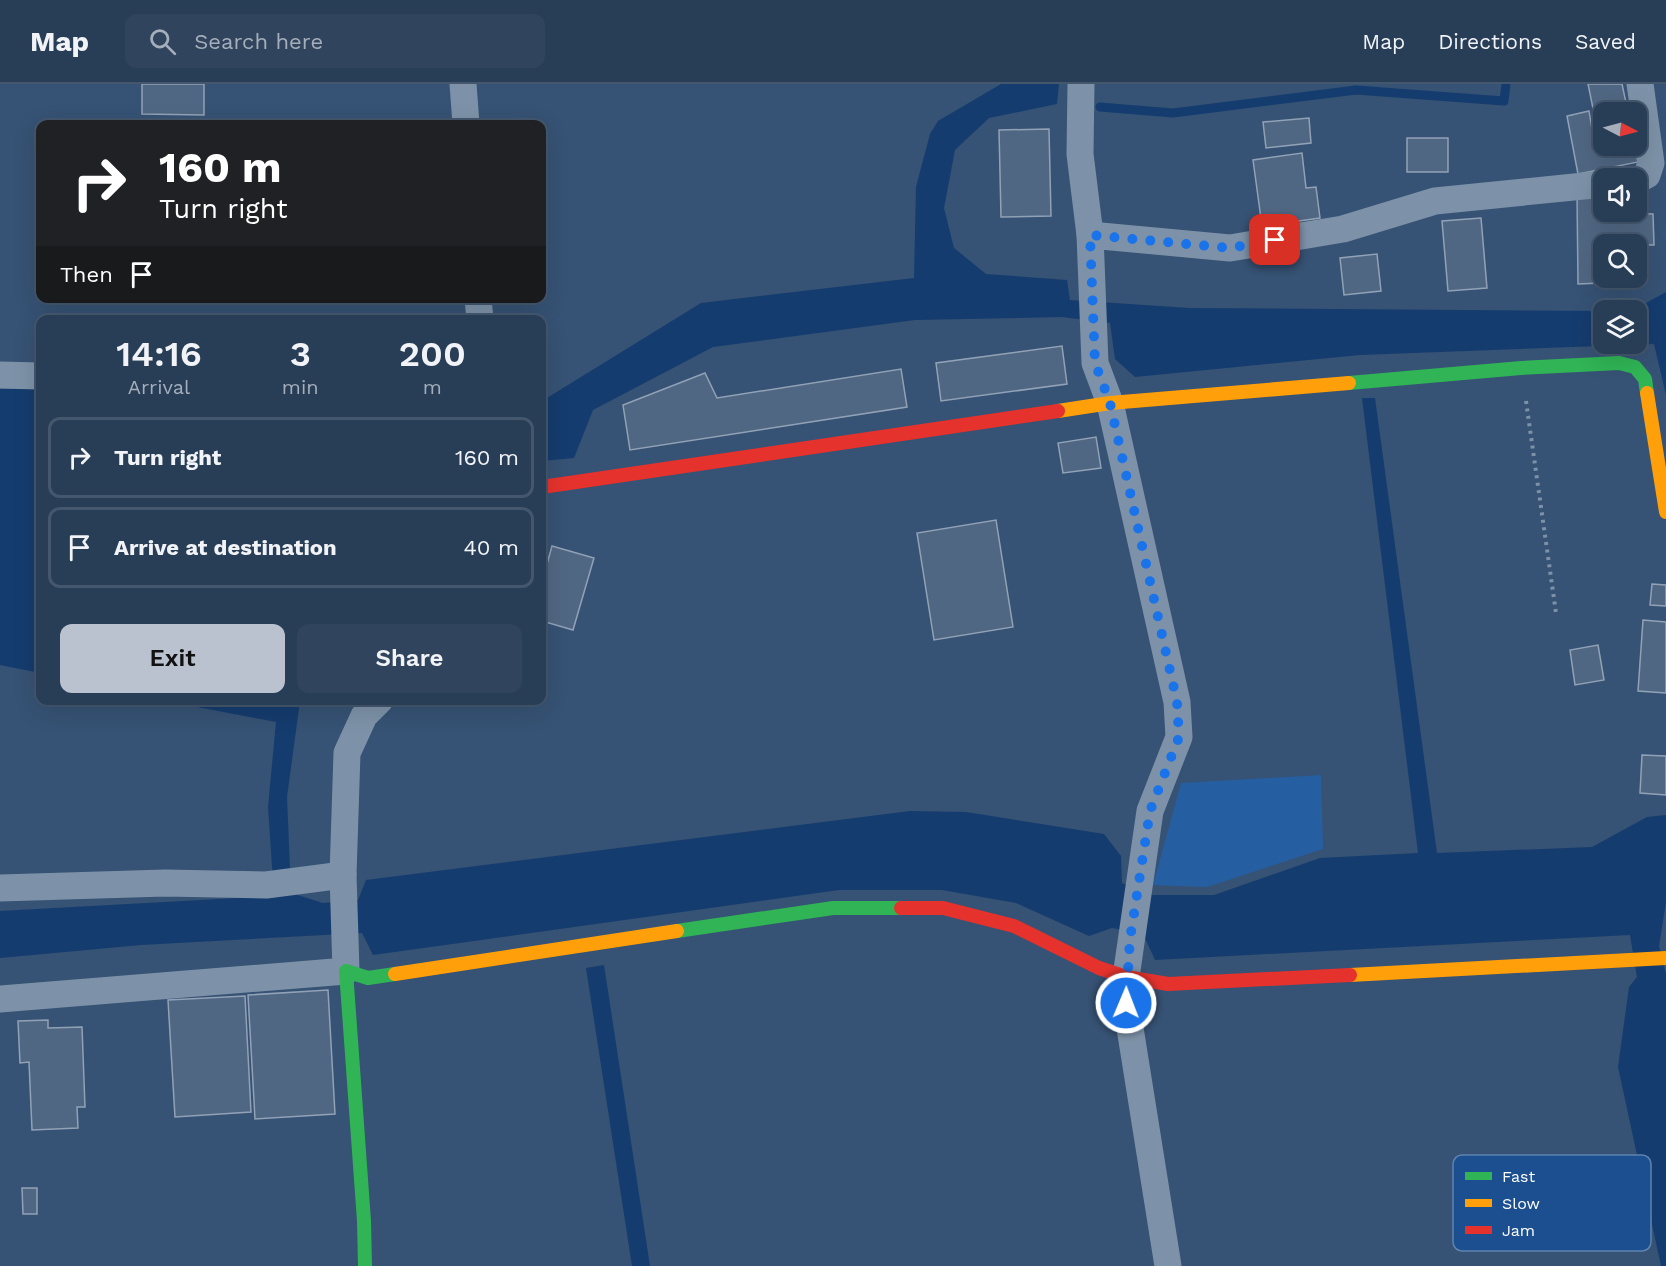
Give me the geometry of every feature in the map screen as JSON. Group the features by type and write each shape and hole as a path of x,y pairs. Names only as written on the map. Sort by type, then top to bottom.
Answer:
{"street":[{"path":"463,84 466,120"},
{"path":"1081,84 1080,154 1090,235 1095,363 1110,403 1177,702 1179,737 1150,811 1126,977 1126,1003 1168,1266"},
{"path":"1647,175 1651,164 1650,99"},
{"path":"1090,235 1230,248 1343,229 1435,201 1593,185"},
{"path":"546,486 1110,403 1521,368 1619,363 1635,367 1645,379 1666,512"},
{"path":"0,375 36,376"},
{"path":"365,1266 364,1221 346,971 343,886 347,753 364,716 375,705"},
{"path":"0,888 165,883 266,885 297,882 343,886"},
{"path":"0,999 346,971 368,978 833,908 943,908 1014,926 1099,968 1126,977 1168,984 1666,958"}],"path":[{"path":"1521,368 1556,613"}],"shaded area":[{"path":"1001,84 1059,84 1057,104 989,118 955,150 944,208 954,248 986,274 1067,280 1070,300 1189,308 1593,311 1593,346 1360,355 1135,377 1115,359 1110,323 1062,317 915,320 713,347 593,410 574,458 546,461 546,399 701,303 914,278 916,187 930,134 938,121"},
{"path":"1666,292 1666,395 1654,344 1647,344 1647,302"},
{"path":"0,389 36,389 36,672 0,665"},
{"path":"1362,398 1375,398 1437,853 1592,847 1647,817 1666,815 1666,902 1659,946 1666,974 1666,1266 1661,1266 1651,1220 1651,1155 1637,1155 1618,1067 1629,987 1637,977 1630,935 1155,960 1143,934 1112,928 1089,936 1016,903 942,890 839,890 373,955 362,933 141,945 0,958 0,911 274,896 268,807 276,722 187,705 299,705 287,797 291,893 323,903 358,900 366,880 910,811 966,812 1104,834 1121,856 1122,883 1151,895 1214,895 1320,858 1418,853"},
{"path":"1321,775 1323,849 1207,887 1153,885 1181,783"},
{"path":"604,965 650,1266 632,1266 586,968"}],"building":[{"path":"142,84 204,84 204,115 142,114"},
{"path":"1588,84 1622,84 1626,102 1593,102 1593,108"},
{"path":"1589,111 1593,129 1593,156 1637,156 1638,162 1608,168 1593,168 1593,171 1578,174 1567,116"},
{"path":"1309,118 1311,143 1266,148 1263,122"},
{"path":"1049,129 1051,216 1001,217 999,130"},
{"path":"1407,138 1448,138 1448,172 1407,172"},
{"path":"1302,153 1306,188 1316,187 1320,218 1262,226 1253,160"},
{"path":"1577,195 1593,195 1593,222 1647,222 1647,214 1653,214 1654,245 1647,245 1647,234 1593,234 1593,283 1578,284"},
{"path":"1481,218 1487,288 1448,291 1442,221"},
{"path":"1377,254 1381,291 1344,295 1340,258"},
{"path":"1062,346 1067,384 941,401 936,363"},
{"path":"901,369 907,407 630,450 623,405 705,373 717,398"},
{"path":"1096,437 1101,468 1063,473 1058,443"},
{"path":"996,520 1013,627 934,640 917,533"},
{"path":"552,546 594,558 573,630 546,622 546,568"},
{"path":"1652,584 1666,585 1666,606 1650,605"},
{"path":"1643,620 1666,622 1666,693 1638,691"},
{"path":"1598,645 1604,680 1575,685 1570,650"},
{"path":"1642,755 1666,756 1666,795 1640,793"},
{"path":"328,990 335,1114 255,1119 248,995"},
{"path":"245,996 251,1112 175,1117 168,1000"},
{"path":"48,1020 48,1028 82,1027 85,1107 77,1107 78,1128 32,1130 29,1062 20,1063 18,1021"},
{"path":"22,1188 37,1188 37,1214 23,1214"}],"waterway":[{"path":"1100,107 1173,113 1356,90 1504,101 1506,84"}],"traffic: fast":[{"path":"1349,383 1521,368 1619,363 1635,367 1645,379 1647,393"},
{"path":"677,931 833,908 901,908"},
{"path":"365,1266 364,1221 346,971 368,978 395,974"}],"traffic: slow":[{"path":"1058,411 1110,403 1349,383"},
{"path":"1647,393 1666,512"},
{"path":"395,974 677,931"},
{"path":"1350,975 1666,958"}],"traffic: jam":[{"path":"546,486 1058,411"},
{"path":"901,908 943,908 1014,926 1099,968 1126,977 1168,984 1350,975"}],"route":[{"path":"1126,1003 1130,939 1150,811 1179,737 1177,702 1110,403 1095,363 1090,235 1230,248 1275,240"}]}
